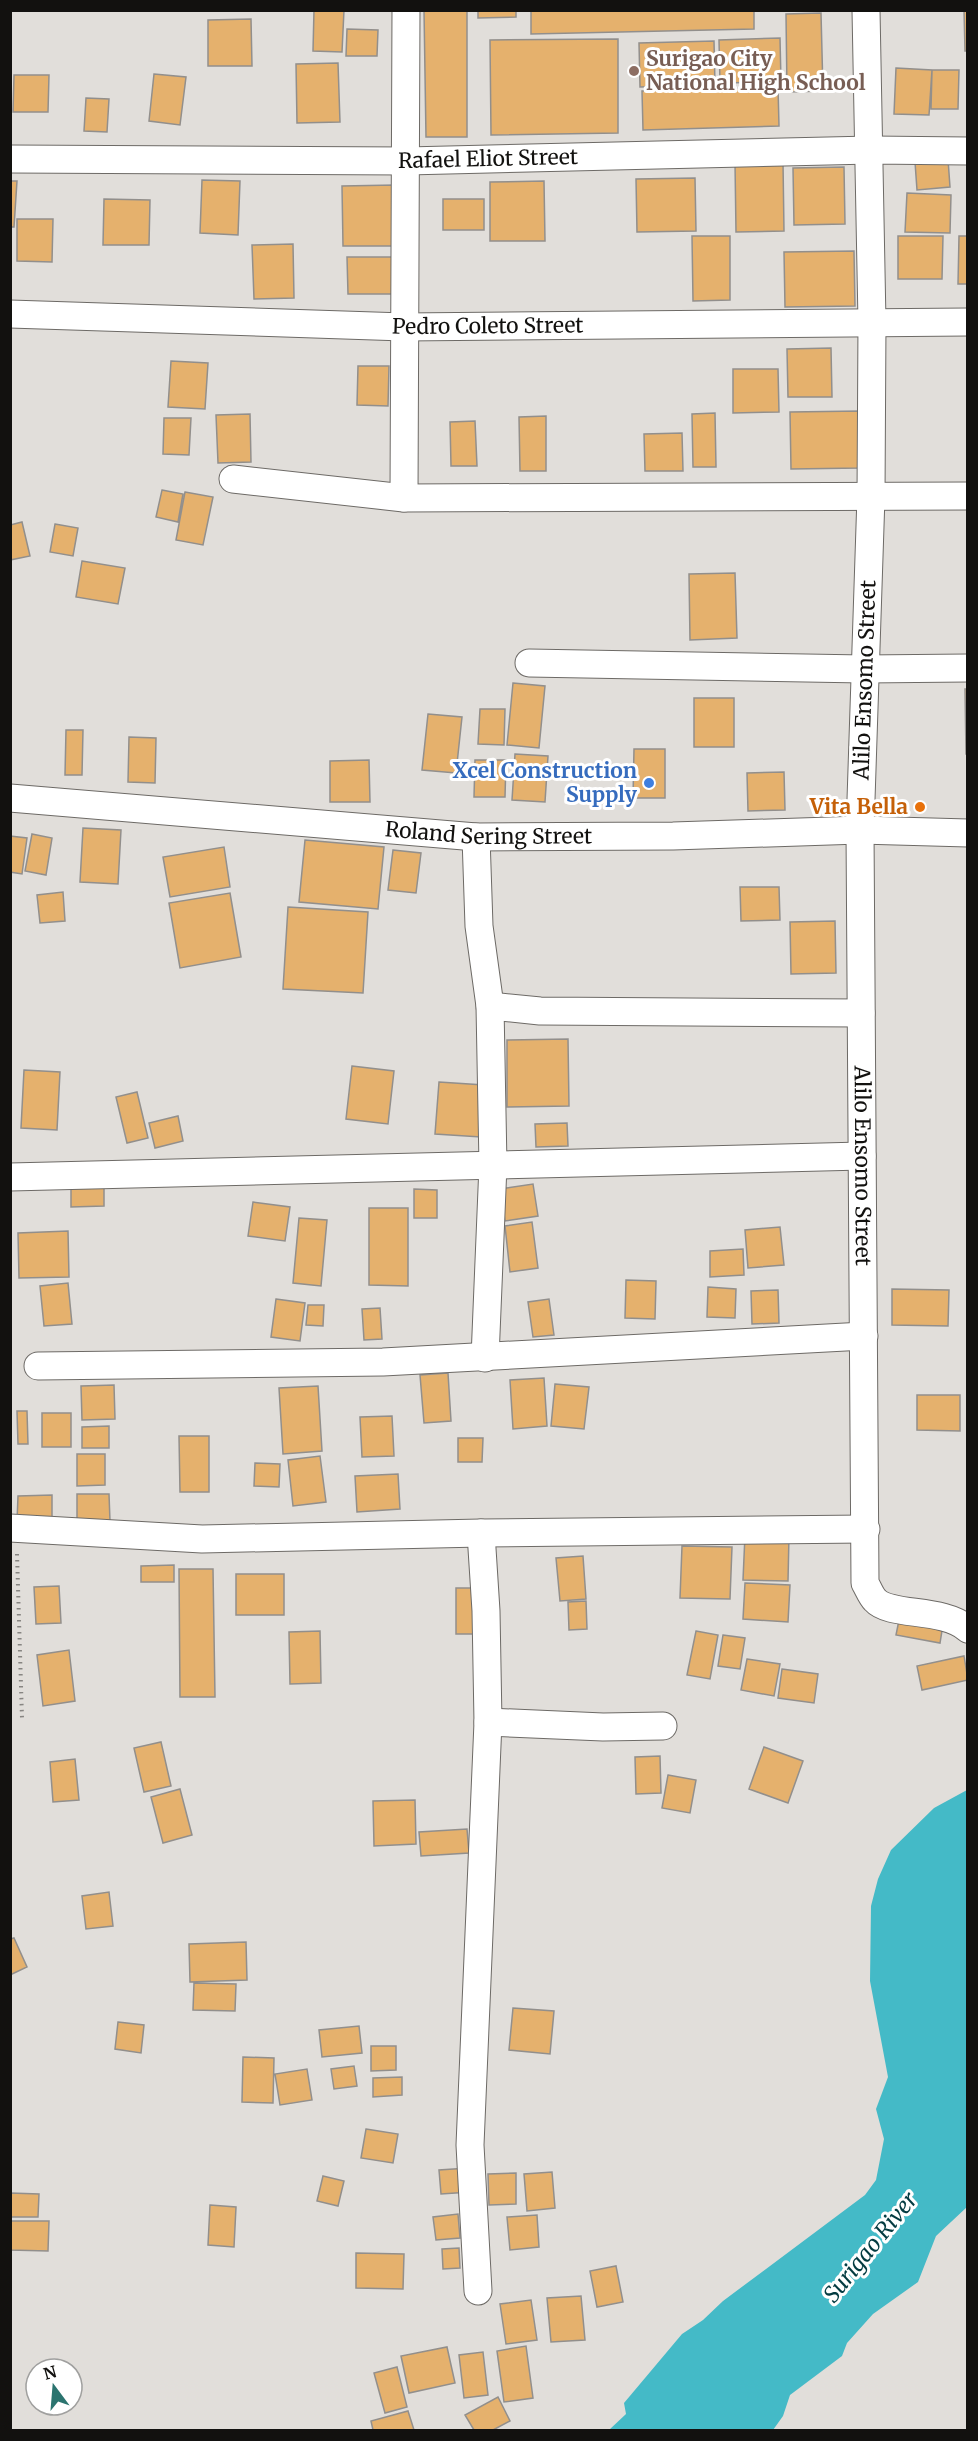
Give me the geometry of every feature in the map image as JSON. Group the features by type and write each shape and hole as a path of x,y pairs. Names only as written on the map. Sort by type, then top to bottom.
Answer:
{"street":[{"path":"404,498 406,10"},
{"name":"Alilo Ensomo Street","path":"866,10 871,150 872,322 871,496 860,830 865,1583 875,1600 887,1606 948,1617 968,1629"},
{"name":"Rafael Eliot Street","path":"10,159 407,161 871,150 968,151"},
{"name":"Pedro Coleto Street","path":"10,314 404,327 968,322"},
{"path":"233,479 404,498 968,496"},
{"path":"529,663 864,669 968,668"},
{"name":"Roland Sering Street","path":"10,798 476,837 673,836 860,830 968,832"},
{"path":"476,837 478,926 490,1006 493,1165 485,1358"},
{"path":"490,1006 540,1011 861,1013"},
{"path":"10,1177 862,1156"},
{"path":"38,1366 384,1362 864,1336"},
{"path":"13,1528 202,1539 866,1529"},
{"path":"478,2291 470,2145 488,1722 486,1611 481,1533"},
{"path":"488,1722 603,1727 663,1726"}],"path":[{"path":"13,1528 21,1718"}],"water":[{"name":"Surigao River","path":"967,1790 967,2207 936,2236 918,2282 873,2314 847,2343 842,2356 790,2395 783,2416 773,2430 609,2430 626,2414 624,2403 682,2334 865,2195 876,2180 884,2139 876,2109 888,2077 870,1981 871,1906 878,1879 891,1850 934,1808"}],"building":[{"path":"314,10 344,10 342,52 313,51"},
{"path":"424,10 467,10 467,137 426,137"},
{"path":"478,10 516,10 516,17 478,18"},
{"path":"531,10 754,10 754,29 531,34"},
{"path":"964,10 968,10 968,51 965,51"},
{"path":"821,13 823,91 787,92 786,14"},
{"path":"251,19 252,66 208,66 208,20"},
{"path":"347,29 378,30 377,56 346,56"},
{"path":"780,38 781,82 720,83 719,40"},
{"path":"618,39 618,133 491,135 490,40"},
{"path":"714,41 715,85 640,87 639,43"},
{"path":"338,63 340,122 297,123 296,64"},
{"path":"896,68 932,70 929,115 894,114"},
{"path":"932,70 959,70 958,109 931,109"},
{"path":"154,74 186,77 180,125 149,121"},
{"path":"14,75 49,75 48,112 13,112"},
{"path":"778,87 779,126 643,130 642,91"},
{"path":"86,98 109,99 107,132 84,131"},
{"path":"948,159 950,187 917,190 915,162"},
{"path":"783,162 784,231 736,232 735,163"},
{"path":"844,167 845,224 794,225 793,168"},
{"path":"695,178 696,231 637,232 636,179"},
{"path":"202,180 240,181 238,235 200,233"},
{"path":"10,181 17,181 14,227 10,227"},
{"path":"544,181 545,241 490,241 490,182"},
{"path":"395,185 396,246 343,246 342,186"},
{"path":"907,193 951,195 950,233 905,232"},
{"path":"104,199 150,200 149,245 103,245"},
{"path":"443,199 484,199 484,230 443,230"},
{"path":"17,219 53,219 52,262 17,261"},
{"path":"692,236 730,236 730,300 693,301"},
{"path":"898,236 943,236 942,279 898,279"},
{"path":"959,236 968,236 968,284 958,284"},
{"path":"293,244 294,298 254,299 252,245"},
{"path":"854,251 855,306 785,307 784,252"},
{"path":"347,257 400,257 400,294 348,294"},
{"path":"831,348 832,397 788,397 787,349"},
{"path":"171,361 208,363 205,409 168,407"},
{"path":"358,366 389,366 388,406 357,405"},
{"path":"733,369 778,369 779,412 733,413"},
{"path":"860,411 860,468 791,469 790,412"},
{"path":"715,413 716,467 693,467 692,414"},
{"path":"250,414 251,462 218,463 216,415"},
{"path":"546,416 546,471 520,471 519,417"},
{"path":"164,418 191,418 189,455 163,454"},
{"path":"475,421 477,466 451,466 450,422"},
{"path":"682,433 683,471 645,471 644,434"},
{"path":"162,490 183,494 178,522 156,517"},
{"path":"185,492 213,497 203,545 176,540"},
{"path":"22,522 30,556 10,560 10,525"},
{"path":"55,524 78,528 73,556 50,552"},
{"path":"82,561 125,568 118,604 76,597"},
{"path":"735,573 737,638 690,640 689,574"},
{"path":"513,683 545,686 539,748 507,745"},
{"path":"965,689 968,689 968,754 966,754"},
{"path":"694,698 734,698 734,747 694,747"},
{"path":"480,709 505,709 504,745 478,744"},
{"path":"428,714 462,717 456,773 422,770"},
{"path":"66,730 83,730 82,775 65,775"},
{"path":"129,737 156,738 155,783 128,782"},
{"path":"634,749 665,749 665,798 633,798"},
{"path":"515,754 548,756 545,802 512,800"},
{"path":"369,760 370,802 330,802 330,761"},
{"path":"475,760 506,760 505,797 474,797"},
{"path":"784,772 785,810 748,811 747,773"},
{"path":"83,828 121,830 118,884 80,882"},
{"path":"32,834 52,838 46,875 25,871"},
{"path":"10,836 27,838 22,874 10,872"},
{"path":"305,840 384,847 378,909 299,902"},
{"path":"224,847 230,887 170,897 163,857"},
{"path":"393,850 421,853 416,893 388,890"},
{"path":"740,887 779,887 780,920 741,921"},
{"path":"63,892 65,921 40,923 37,895"},
{"path":"230,893 241,957 180,968 169,903"},
{"path":"288,907 368,912 363,993 283,989"},
{"path":"835,921 836,973 791,974 790,922"},
{"path":"568,1039 569,1106 507,1107 507,1040"},
{"path":"352,1066 394,1071 388,1124 346,1119"},
{"path":"24,1070 60,1072 57,1130 21,1128"},
{"path":"439,1082 484,1085 481,1137 435,1134"},
{"path":"137,1092 148,1138 127,1143 116,1097"},
{"path":"178,1116 183,1141 155,1148 149,1123"},
{"path":"567,1123 568,1146 536,1147 535,1124"},
{"path":"533,1184 538,1216 505,1221 500,1189"},
{"path":"71,1186 104,1187 104,1206 71,1207"},
{"path":"414,1189 437,1190 437,1218 414,1218"},
{"path":"253,1202 290,1207 285,1241 248,1236"},
{"path":"369,1208 408,1208 408,1286 369,1285"},
{"path":"299,1218 327,1220 321,1286 293,1283"},
{"path":"532,1222 538,1268 510,1272 505,1226"},
{"path":"780,1227 784,1265 748,1268 745,1230"},
{"path":"68,1231 69,1277 19,1278 18,1233"},
{"path":"743,1249 744,1275 710,1277 710,1251"},
{"path":"626,1280 656,1281 655,1319 625,1318"},
{"path":"68,1283 72,1324 44,1326 40,1286"},
{"path":"708,1287 736,1289 735,1318 707,1317"},
{"path":"892,1289 949,1290 948,1326 892,1325"},
{"path":"778,1290 779,1323 752,1324 751,1291"},
{"path":"276,1299 305,1303 300,1341 271,1337"},
{"path":"549,1299 554,1335 533,1337 528,1302"},
{"path":"308,1305 324,1305 323,1326 306,1325"},
{"path":"380,1308 382,1339 364,1340 362,1309"},
{"path":"448,1373 451,1421 424,1423 420,1375"},
{"path":"544,1378 547,1426 513,1429 510,1380"},
{"path":"555,1384 589,1387 584,1429 551,1426"},
{"path":"114,1385 115,1419 82,1420 81,1386"},
{"path":"318,1386 322,1451 283,1454 279,1388"},
{"path":"917,1395 960,1395 960,1431 917,1430"},
{"path":"17,1411 27,1411 28,1444 18,1444"},
{"path":"42,1413 71,1413 71,1447 42,1447"},
{"path":"392,1416 394,1456 362,1457 360,1417"},
{"path":"109,1426 109,1448 82,1448 82,1427"},
{"path":"179,1436 209,1436 209,1492 180,1492"},
{"path":"458,1438 483,1438 482,1462 458,1462"},
{"path":"77,1454 105,1454 105,1485 77,1486"},
{"path":"320,1456 326,1502 293,1506 288,1460"},
{"path":"255,1463 280,1464 279,1487 254,1486"},
{"path":"398,1474 400,1509 357,1512 355,1476"},
{"path":"77,1494 109,1494 110,1521 77,1521"},
{"path":"52,1495 52,1521 17,1521 18,1496"},
{"path":"745,1535 789,1536 788,1581 743,1580"},
{"path":"682,1546 732,1547 730,1599 680,1598"},
{"path":"583,1556 586,1599 560,1601 556,1558"},
{"path":"174,1565 174,1582 141,1582 141,1566"},
{"path":"179,1569 213,1569 215,1697 180,1697"},
{"path":"236,1574 284,1574 284,1615 236,1615"},
{"path":"745,1583 790,1585 788,1622 743,1619"},
{"path":"59,1586 61,1623 36,1624 34,1587"},
{"path":"456,1588 483,1588 484,1634 456,1634"},
{"path":"586,1601 587,1629 569,1630 568,1602"},
{"path":"901,1610 944,1618 940,1643 896,1635"},
{"path":"320,1631 321,1683 290,1684 289,1632"},
{"path":"696,1631 718,1635 710,1679 687,1675"},
{"path":"723,1635 745,1638 740,1669 718,1666"},
{"path":"69,1650 75,1701 43,1706 37,1655"},
{"path":"964,1656 968,1680 922,1690 917,1666"},
{"path":"747,1659 780,1664 774,1696 741,1690"},
{"path":"782,1669 818,1674 814,1703 778,1698"},
{"path":"161,1742 171,1786 144,1792 134,1748"},
{"path":"764,1747 803,1761 788,1803 749,1789"},
{"path":"660,1756 661,1793 636,1794 635,1757"},
{"path":"75,1759 79,1800 53,1802 50,1762"},
{"path":"668,1775 696,1780 690,1813 662,1808"},
{"path":"180,1789 192,1835 163,1843 151,1797"},
{"path":"415,1800 416,1844 374,1846 373,1801"},
{"path":"467,1829 469,1853 421,1856 419,1832"},
{"path":"109,1892 113,1926 86,1929 82,1896"},
{"path":"14,1938 27,1967 10,1975 10,1939"},
{"path":"246,1942 247,1980 190,1982 189,1944"},
{"path":"194,1983 236,1984 235,2011 193,2010"},
{"path":"513,2008 554,2011 550,2054 509,2050"},
{"path":"118,2022 144,2025 141,2053 115,2049"},
{"path":"359,2026 362,2053 322,2057 319,2030"},
{"path":"371,2046 396,2046 396,2070 371,2071"},
{"path":"243,2057 274,2058 273,2103 242,2102"},
{"path":"354,2066 357,2086 334,2089 331,2069"},
{"path":"307,2069 312,2100 280,2105 275,2074"},
{"path":"402,2077 402,2095 373,2097 373,2078"},
{"path":"366,2129 398,2134 393,2163 361,2158"},
{"path":"468,2168 470,2192 441,2194 439,2170"},
{"path":"552,2172 555,2208 527,2211 524,2174"},
{"path":"516,2173 516,2204 489,2205 488,2174"},
{"path":"323,2176 344,2181 338,2206 317,2201"},
{"path":"10,2193 39,2194 38,2217 10,2217"},
{"path":"210,2205 236,2207 234,2247 208,2245"},
{"path":"458,2214 460,2238 436,2240 433,2217"},
{"path":"537,2215 539,2247 510,2250 507,2217"},
{"path":"10,2221 49,2221 48,2251 10,2250"},
{"path":"459,2248 460,2268 443,2269 442,2249"},
{"path":"356,2253 404,2254 403,2289 356,2288"},
{"path":"616,2266 623,2302 597,2307 590,2271"},
{"path":"581,2296 585,2340 551,2342 547,2298"},
{"path":"531,2300 537,2340 506,2344 500,2304"},
{"path":"526,2346 533,2398 504,2402 497,2351"},
{"path":"447,2347 455,2383 409,2393 401,2356"},
{"path":"483,2352 488,2395 464,2398 459,2355"},
{"path":"397,2367 407,2407 385,2413 374,2373"},
{"path":"498,2397 510,2421 493,2430 474,2430 465,2415"},
{"path":"408,2411 414,2430 373,2430 371,2421"}],"place":[{"name":"Surigao City National High School","path":"634,71"},
{"name":"Xcel Construction Supply","path":"649,783"},
{"name":"Vita Bella","path":"920,807"}]}
